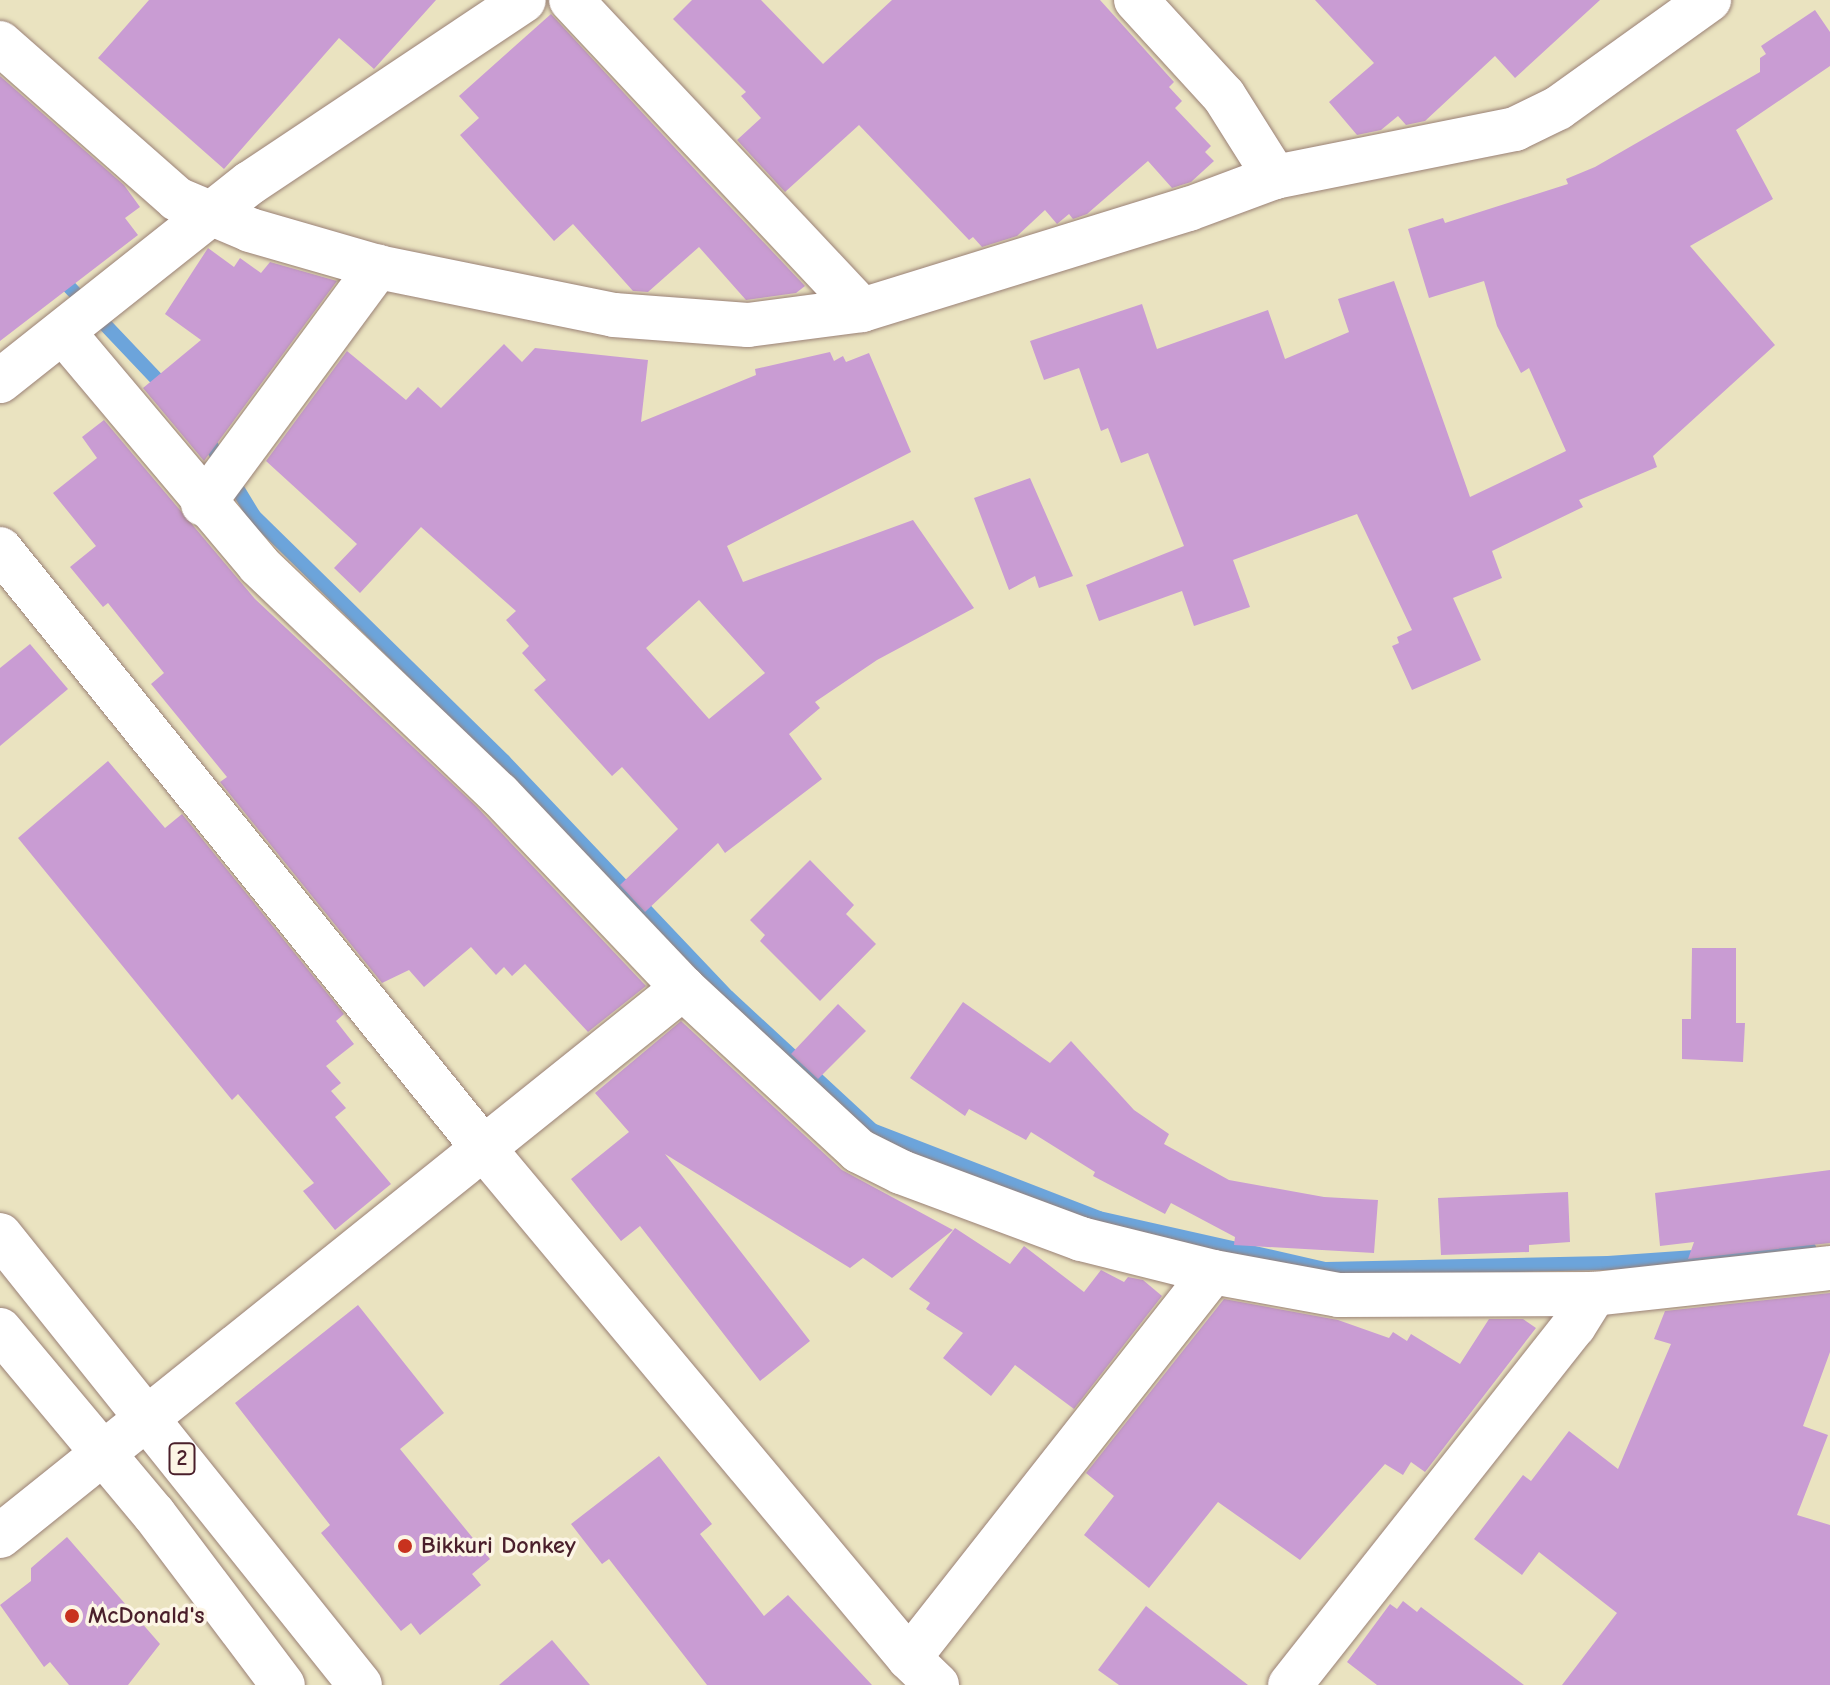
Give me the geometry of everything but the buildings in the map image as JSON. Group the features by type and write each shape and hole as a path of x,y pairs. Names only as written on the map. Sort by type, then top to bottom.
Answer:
{"main road":[{"path":"0,381 211,214 524,0"},
{"path":"571,0 862,310"},
{"path":"1136,0 1224,96 1275,177"},
{"path":"0,43 177,199 211,214 378,267 614,315 748,325 862,310 1189,209 1275,177 1515,129 1558,108 1704,1"},
{"path":"203,504 378,267"},
{"path":"63,332 203,504 259,565 499,794 683,988 859,1151 901,1172 1081,1239 1213,1272 1338,1295 1594,1294 1830,1268"},
{"path":"0,549 485,1150 923,1672 1213,1272"},
{"path":"0,1536 150,1420 683,988"},
{"name":"2","path":"0,1235 360,1685"},
{"path":"1290,1685 1574,1326 1594,1294"},
{"name":"2","path":"0,1330 104,1454 283,1685"}],"waterway":[{"path":"58,275 168,391"},
{"path":"204,434 254,516 504,761 728,997 872,1130 1099,1218 1326,1269 1608,1263 1810,1249"}],"place":[{"name":"Bikkuri Donkey","path":"405,1546"},
{"name":"McDonald's","path":"72,1616"}]}
